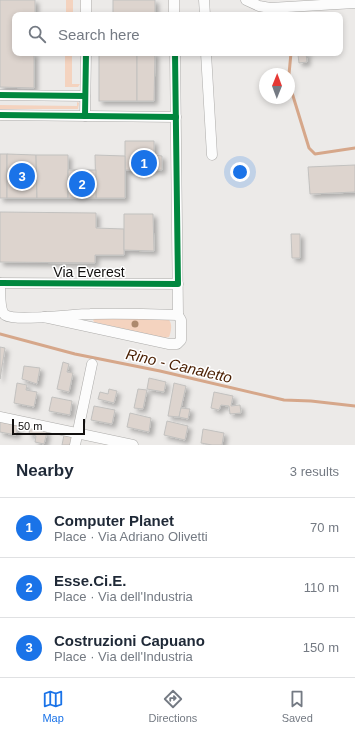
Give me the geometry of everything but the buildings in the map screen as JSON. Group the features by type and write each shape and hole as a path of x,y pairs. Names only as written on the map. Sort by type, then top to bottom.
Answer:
{"street":[{"path":"86,0 86,12"},
{"path":"174,0 174,12"},
{"path":"204,0 205,12"},
{"path":"246,0 259,6 270,8 355,3"},
{"path":"264,0 286,6"},
{"path":"85,116 86,56"},
{"path":"44,317 87,325 169,344 177,344 181,340 181,320 178,315 175,56"},
{"path":"206,56 212,155"},
{"path":"0,95 85,96"},
{"path":"0,115 176,117"},
{"path":"0,283 1,310 4,315 10,317 44,317 89,314 178,315"},
{"name":"Via Everest","path":"0,283 178,284"},
{"path":"87,325 89,314"},
{"path":"75,445 92,364"},
{"path":"0,416 133,445"}],"shaded area":[{"path":"66,0 73,0 73,12 66,12"},
{"path":"65,56 72,56 72,84 80,84 78,87 65,87"},
{"path":"77,102 79,103 78,109 0,109 0,105 77,106"},
{"path":"168,319 171,323 171,330 169,337 164,338 94,322 93,320"}],"waterway":[{"path":"290,68 291,56"},
{"path":"295,102 309,148 315,154 355,148"},
{"name":"Rino - Canaletto","path":"0,334 75,354 160,371 284,400 311,401 355,406"}],"cycle path":[{"path":"85,116 86,56"},
{"path":"0,283 178,284 175,56"},
{"path":"0,95 85,96"},
{"path":"0,115 176,117"}],"place":[{"name":"Computer Planet","path":"144,163"},
{"name":"Costruzioni Capuano","path":"22,176"},
{"name":"Esse.Ci.E.","path":"82,184"}]}
